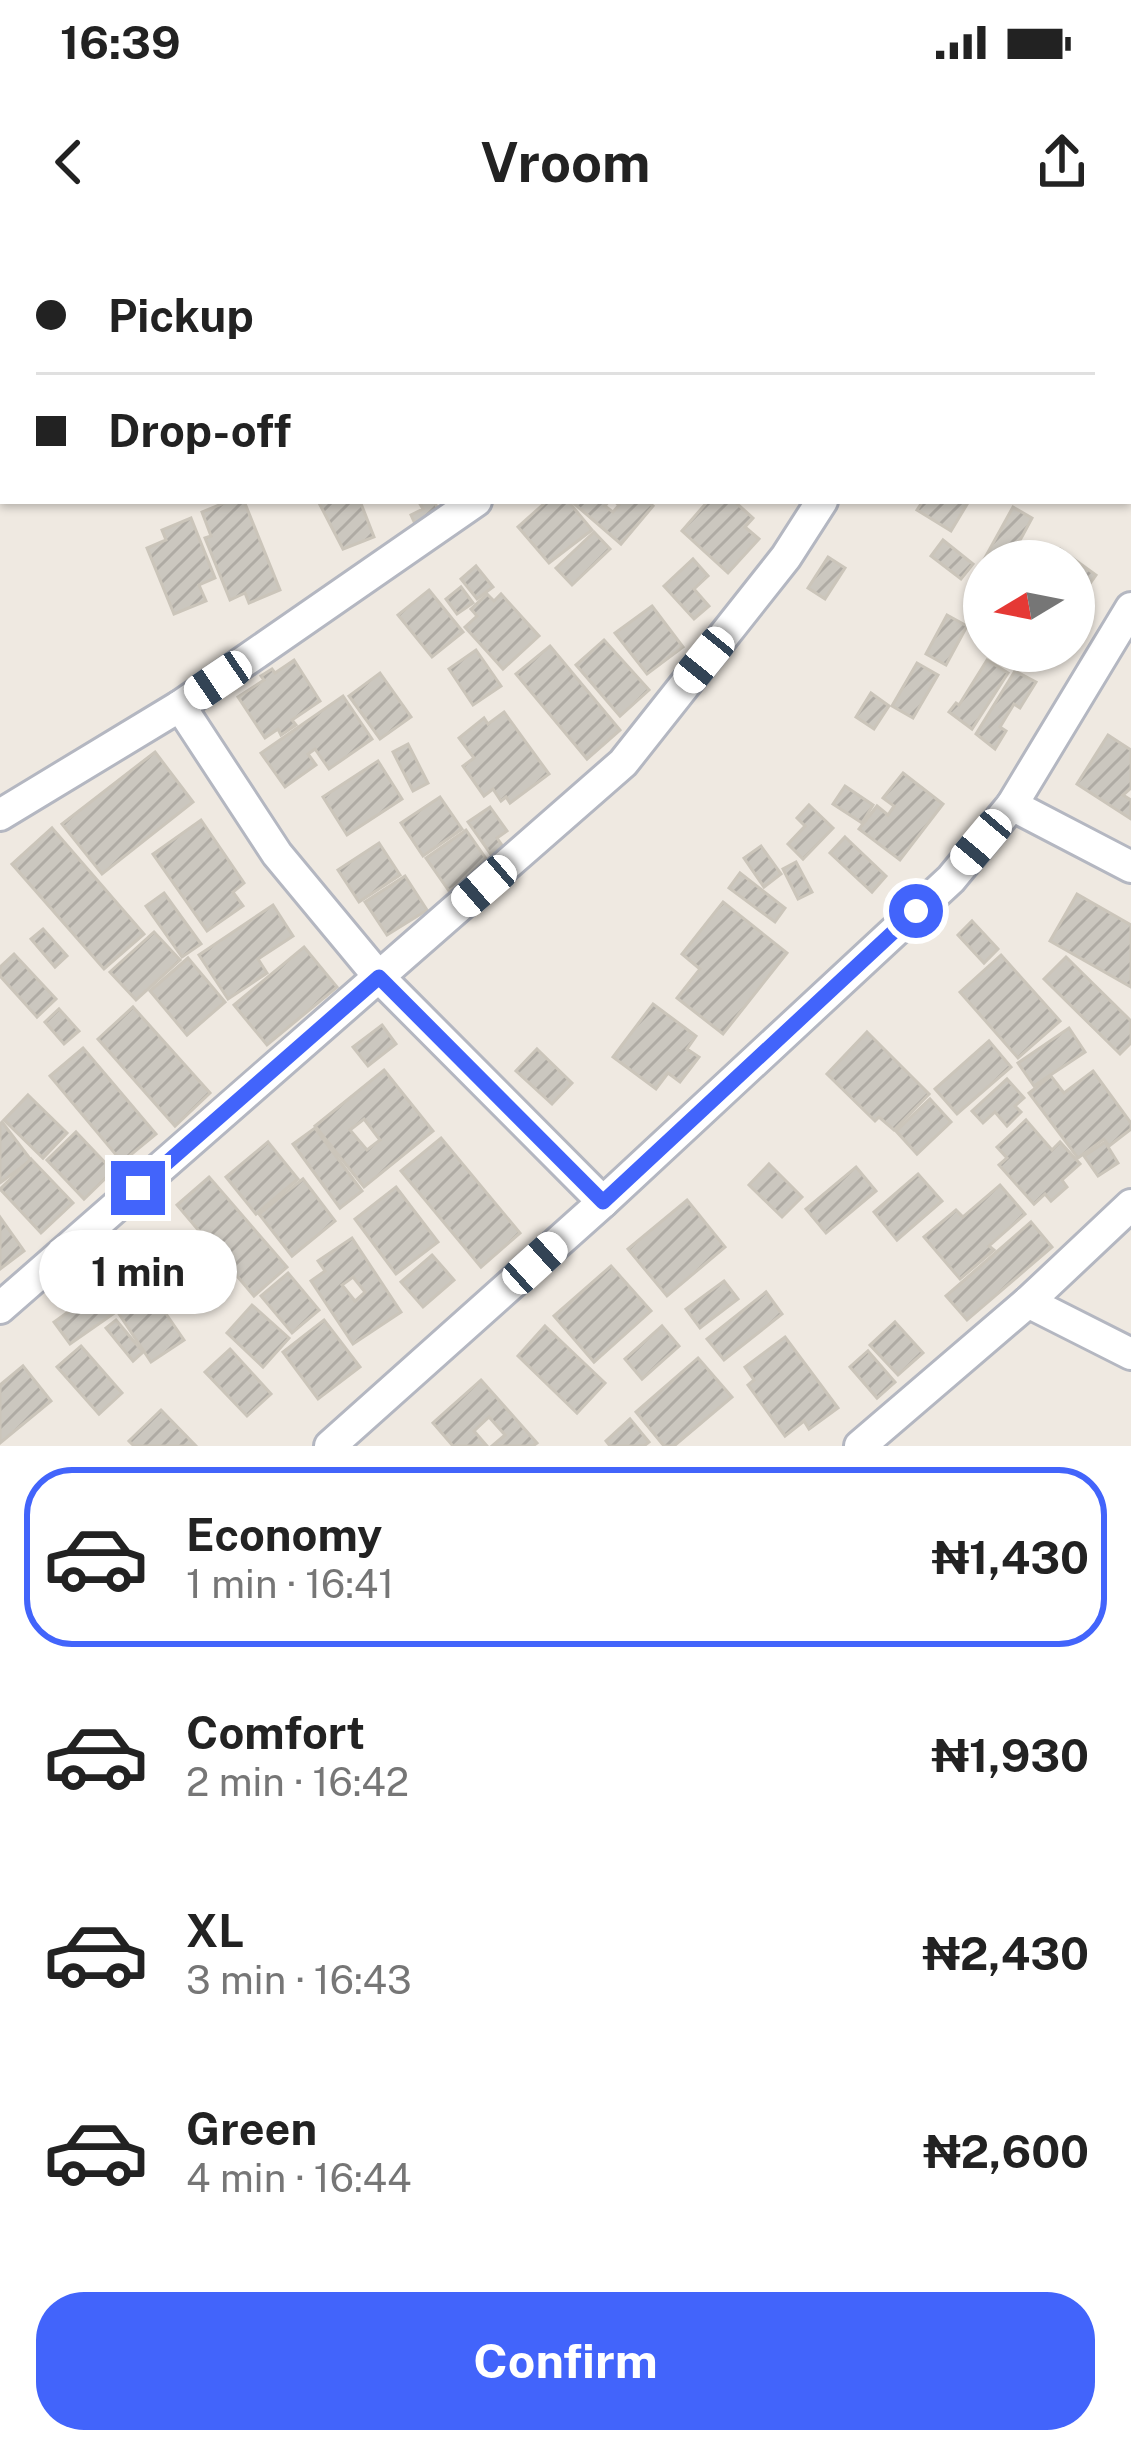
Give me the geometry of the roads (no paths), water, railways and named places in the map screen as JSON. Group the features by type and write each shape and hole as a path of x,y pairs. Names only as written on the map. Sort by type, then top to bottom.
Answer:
{"street":[{"path":"0,815 180,706 472,504"},
{"path":"0,1308 622,763 786,557 820,504"},
{"path":"330,1446 603,1202 951,879 1012,805 1131,608"},
{"path":"180,706 277,854 379,977 603,1202"},
{"path":"1012,805 1131,867"},
{"path":"860,1446 1028,1302 1131,1205"},
{"path":"1028,1302 1131,1354"}]}
